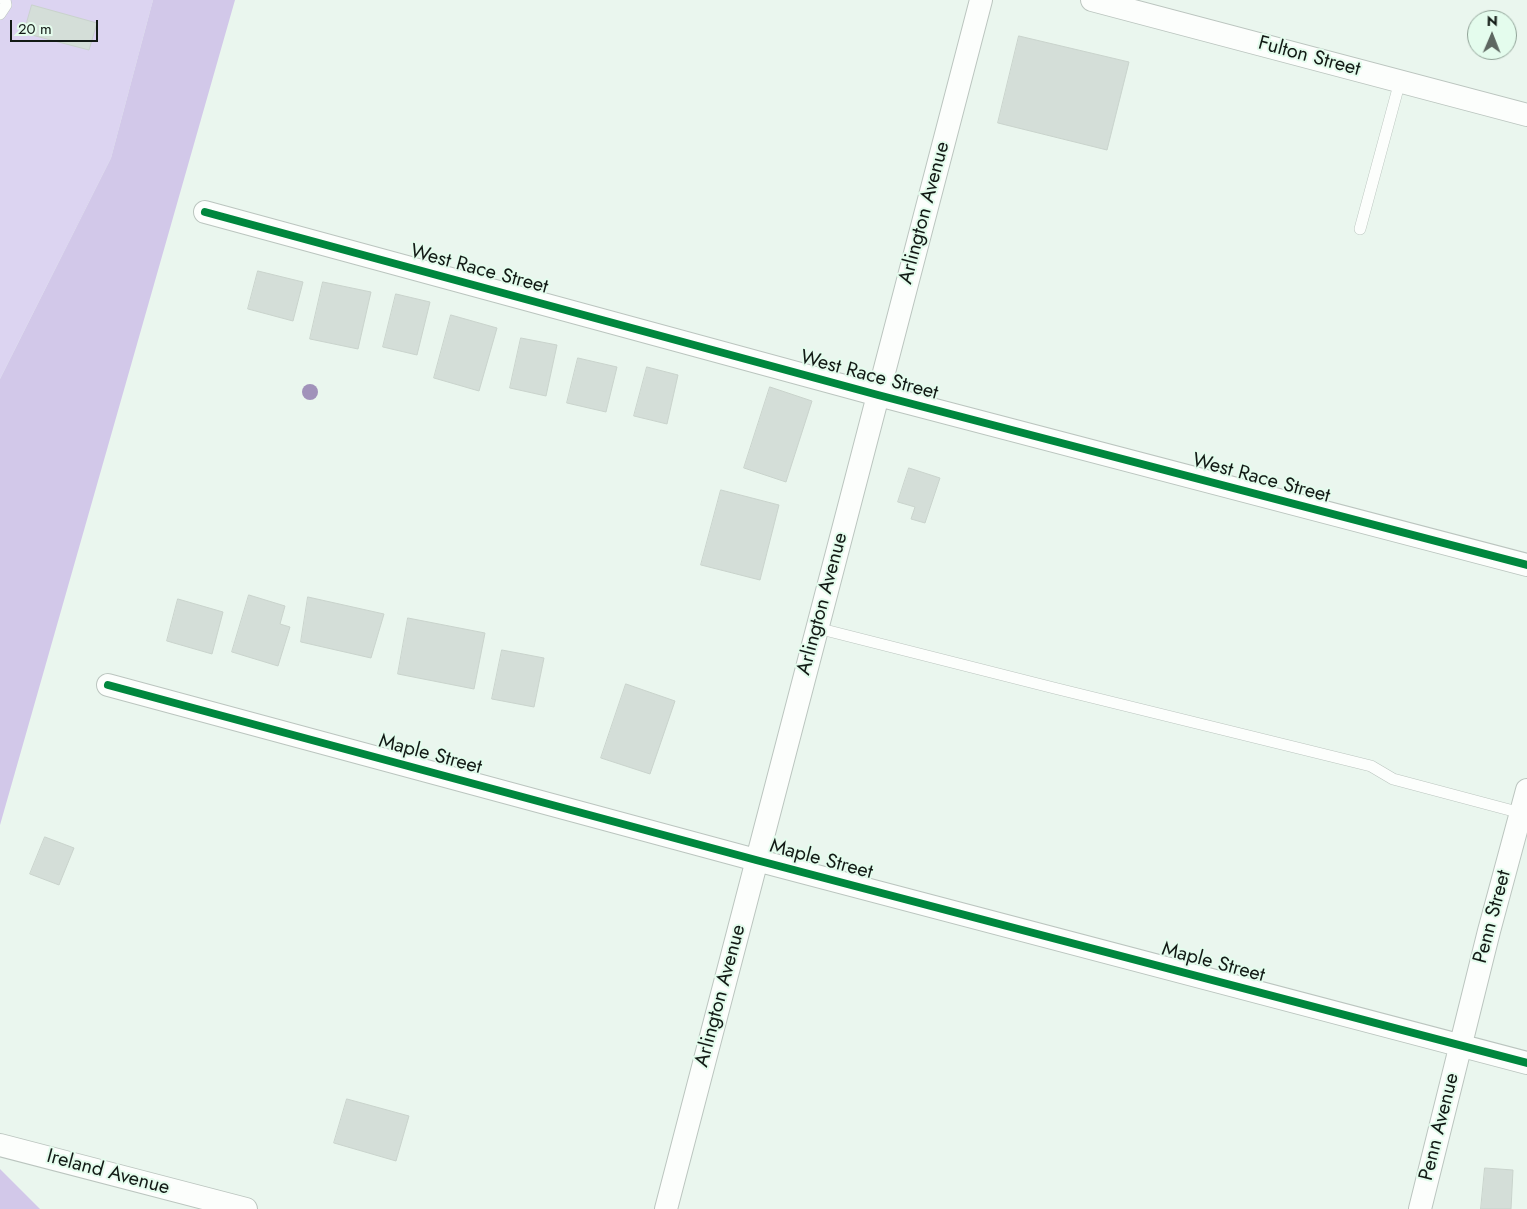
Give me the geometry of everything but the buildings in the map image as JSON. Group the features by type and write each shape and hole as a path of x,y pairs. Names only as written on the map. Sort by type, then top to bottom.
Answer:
{"street":[{"name":"Arlington Avenue","path":"666,1209 981,0"},
{"name":"Fulton Street","path":"1092,0 1527,115"},
{"name":"West Race Street","path":"205,212 878,395 1527,565"},
{"name":"Maple Street","path":"108,685 756,860 1527,1063"},
{"name":"Penn Street","path":"1461,1045 1527,790"},
{"name":"Penn Avenue","path":"1420,1209 1461,1045"},
{"name":"Ireland Avenue","path":"0,1145 246,1209"}],"lane":[{"path":"0,14 6,4 5,0"},
{"path":"1360,229 1400,81"},
{"path":"817,628 1371,766 1393,779 1521,813"}],"shaded area":[{"path":"0,0 153,0 111,158 0,379"},
{"path":"153,0 235,0 0,825 0,379 111,158"},
{"path":"0,1169 40,1209 0,1209"}],"cycle path":[{"path":"205,212 878,395 1527,565"},
{"path":"108,685 756,860 1527,1063"}]}
